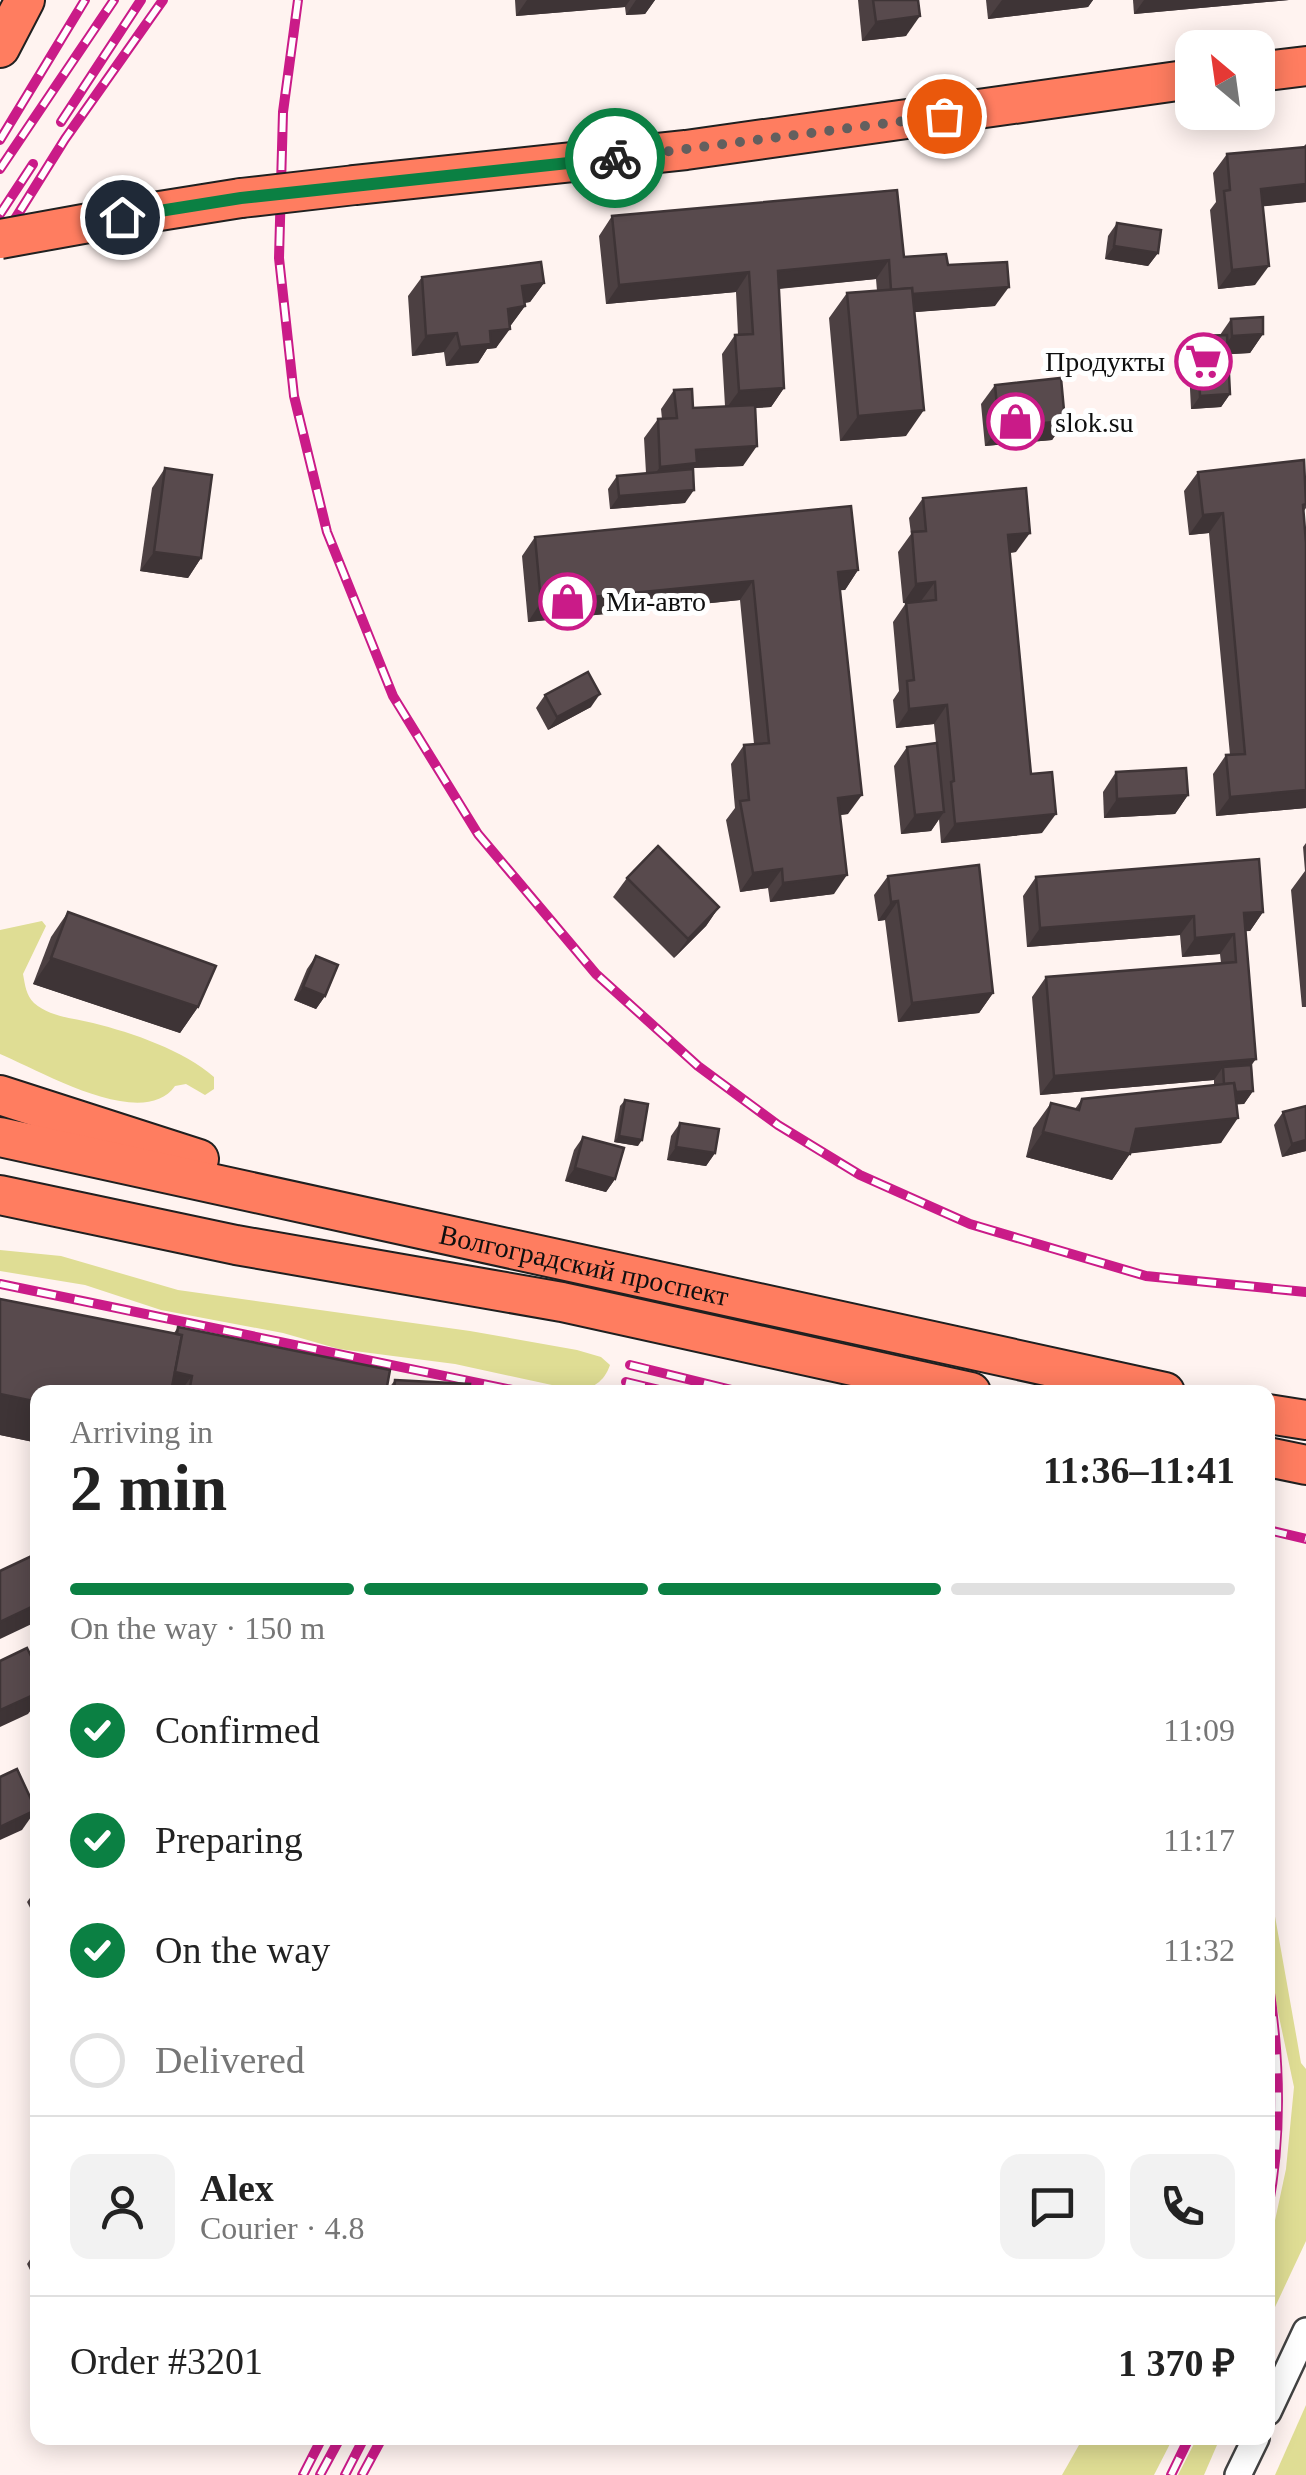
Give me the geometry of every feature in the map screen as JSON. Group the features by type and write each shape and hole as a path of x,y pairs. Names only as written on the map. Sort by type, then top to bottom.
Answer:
{"main road":[{"path":"0,48 25,0"},
{"path":"1275,70 1306,66"},
{"path":"0,238 241,198 686,150 1175,81"},
{"path":"0,1095 415,1229"},
{"name":"Волгоградский проспект","path":"0,1137 1133,1385"},
{"name":"Волгоградский проспект","path":"0,1195 236,1245 562,1302 940,1385"},
{"path":"1275,1415 1306,1420"},
{"path":"1275,1459 1306,1465"}],"street":[{"path":"1275,2397 1306,2331"},
{"path":"1238,2475 1253,2445"}],"shaded area":[{"path":"42,921 46,926 23,974 34,1003 54,1014 124,1032 173,1051 214,1077 214,1089 205,1095 186,1084 175,1086 160,1098 140,1103 116,1100 64,1083 0,1054 0,930"},
{"path":"0,1250 61,1256 178,1290 470,1331 577,1350 601,1357 610,1365 594,1385 552,1385 455,1364 339,1349 283,1333 161,1310 85,1285 0,1271"},
{"path":"1275,1916 1301,2063 1306,2069 1306,2241 1275,2307 1275,2220 1286,2169 1294,2087 1275,1998"},
{"path":"1306,2405 1306,2475 1275,2475"},
{"path":"1079,2445 1169,2445 1154,2475 1062,2475"},
{"path":"1193,2445 1217,2445 1204,2475 1178,2475"}],"building":[{"path":"873,0 918,0 920,16 876,22"},
{"path":"1306,147 1306,184 1261,189 1269,266 1232,270 1224,191 1230,190 1227,154"},
{"path":"897,190 904,257 946,254 948,265 1007,262 1009,287 912,294 912,288 891,290 889,260 778,271 784,388 739,391 735,335 753,334 749,272 619,285 612,216"},
{"path":"1117,223 1161,230 1158,253 1114,246"},
{"path":"541,262 544,283 522,286 525,306 508,309 510,329 490,331 491,344 460,347 457,333 426,336 422,277"},
{"path":"912,288 924,410 858,416 847,293"},
{"path":"1263,317 1263,334 1232,336 1231,319"},
{"path":"1227,335 1230,394 1200,396 1197,336"},
{"path":"1061,378 1065,421 999,427 995,385"},
{"path":"692,389 693,408 755,405 757,446 696,450 697,463 660,467 658,419 677,418 674,390"},
{"path":"1304,460 1306,790 1230,797 1226,755 1245,754 1223,513 1203,515 1198,472"},
{"path":"165,468 212,475 201,558 154,552"},
{"path":"693,469 694,490 619,496 617,476"},
{"path":"1026,488 1030,533 1008,535 1031,774 1052,772 1056,814 955,824 947,705 909,709 907,681 914,680 906,603 936,600 935,582 916,584 912,532 926,531 923,498"},
{"path":"851,506 858,570 838,572 862,795 838,798 847,875 783,883 782,869 753,873 740,801 749,800 744,745 769,743 753,581 541,602 535,537"},
{"path":"588,672 600,694 557,717 545,695"},
{"path":"937,743 944,812 915,815 907,747"},
{"path":"1186,768 1188,795 1117,799 1116,772"},
{"path":"658,846 719,907 688,939 627,878"},
{"path":"1259,859 1263,912 1244,913 1256,1059 1054,1076 1046,977 1236,962 1234,934 1195,938 1194,916 1040,928 1036,877"},
{"path":"979,865 993,993 912,1003 898,901 891,902 888,876"},
{"path":"68,912 216,966 198,1007 51,958"},
{"path":"316,956 338,965 325,996 303,987"},
{"path":"1251,1065 1253,1091 1236,1092 1234,1083 1224,1084 1223,1067"},
{"path":"1234,1083 1238,1118 1136,1129 1130,1154 1043,1132 1051,1103 1079,1110 1082,1099"},
{"path":"625,1100 648,1104 642,1140 619,1136"},
{"path":"1306,1106 1306,1140 1292,1144 1283,1112"},
{"path":"680,1123 719,1129 715,1153 676,1147"},
{"path":"583,1137 624,1148 615,1179 575,1168"},
{"path":"0,1299 182,1335 172,1385 30,1385 30,1400 0,1394"},
{"path":"178,1327 390,1370 387,1385 190,1385 192,1376 175,1372 182,1335 177,1334"},
{"path":"395,1380 470,1384 470,1385 395,1385"},
{"path":"30,1557 30,1608 0,1622 0,1571"},
{"path":"27,1648 30,1654 30,1697 0,1710 0,1661"},
{"path":"17,1769 30,1797 30,1813 0,1827 0,1777"}],"railway":[{"path":"0,140 85,0"},
{"path":"0,169 114,0"},
{"path":"61,122 141,0"},
{"path":"0,243 65,139 163,0"},
{"path":"298,0 283,112 279,258 294,396 327,532 393,696 478,834 596,974 698,1066 778,1125 860,1175 970,1224 1146,1276 1306,1292"},
{"path":"0,214 33,164"},
{"path":"0,1284 488,1385"},
{"path":"630,1365 711,1385"},
{"path":"626,1382 639,1385"},
{"path":"1275,1532 1306,1539"},
{"path":"1275,2037 1275,2161"},
{"path":"303,2475 318,2445"},
{"path":"320,2475 336,2445"},
{"path":"345,2475 360,2445"},
{"path":"362,2475 378,2445"},
{"path":"1171,2475 1186,2445"}],"way so far":[{"path":"615,158 944,116"}],"place":[{"name":"Продукты","path":"1204,361"},
{"name":"slok.su","path":"1016,422"},
{"name":"Ми-авто","path":"567,601"}],"route":[{"path":"122,217 241,198 615,158"}]}
